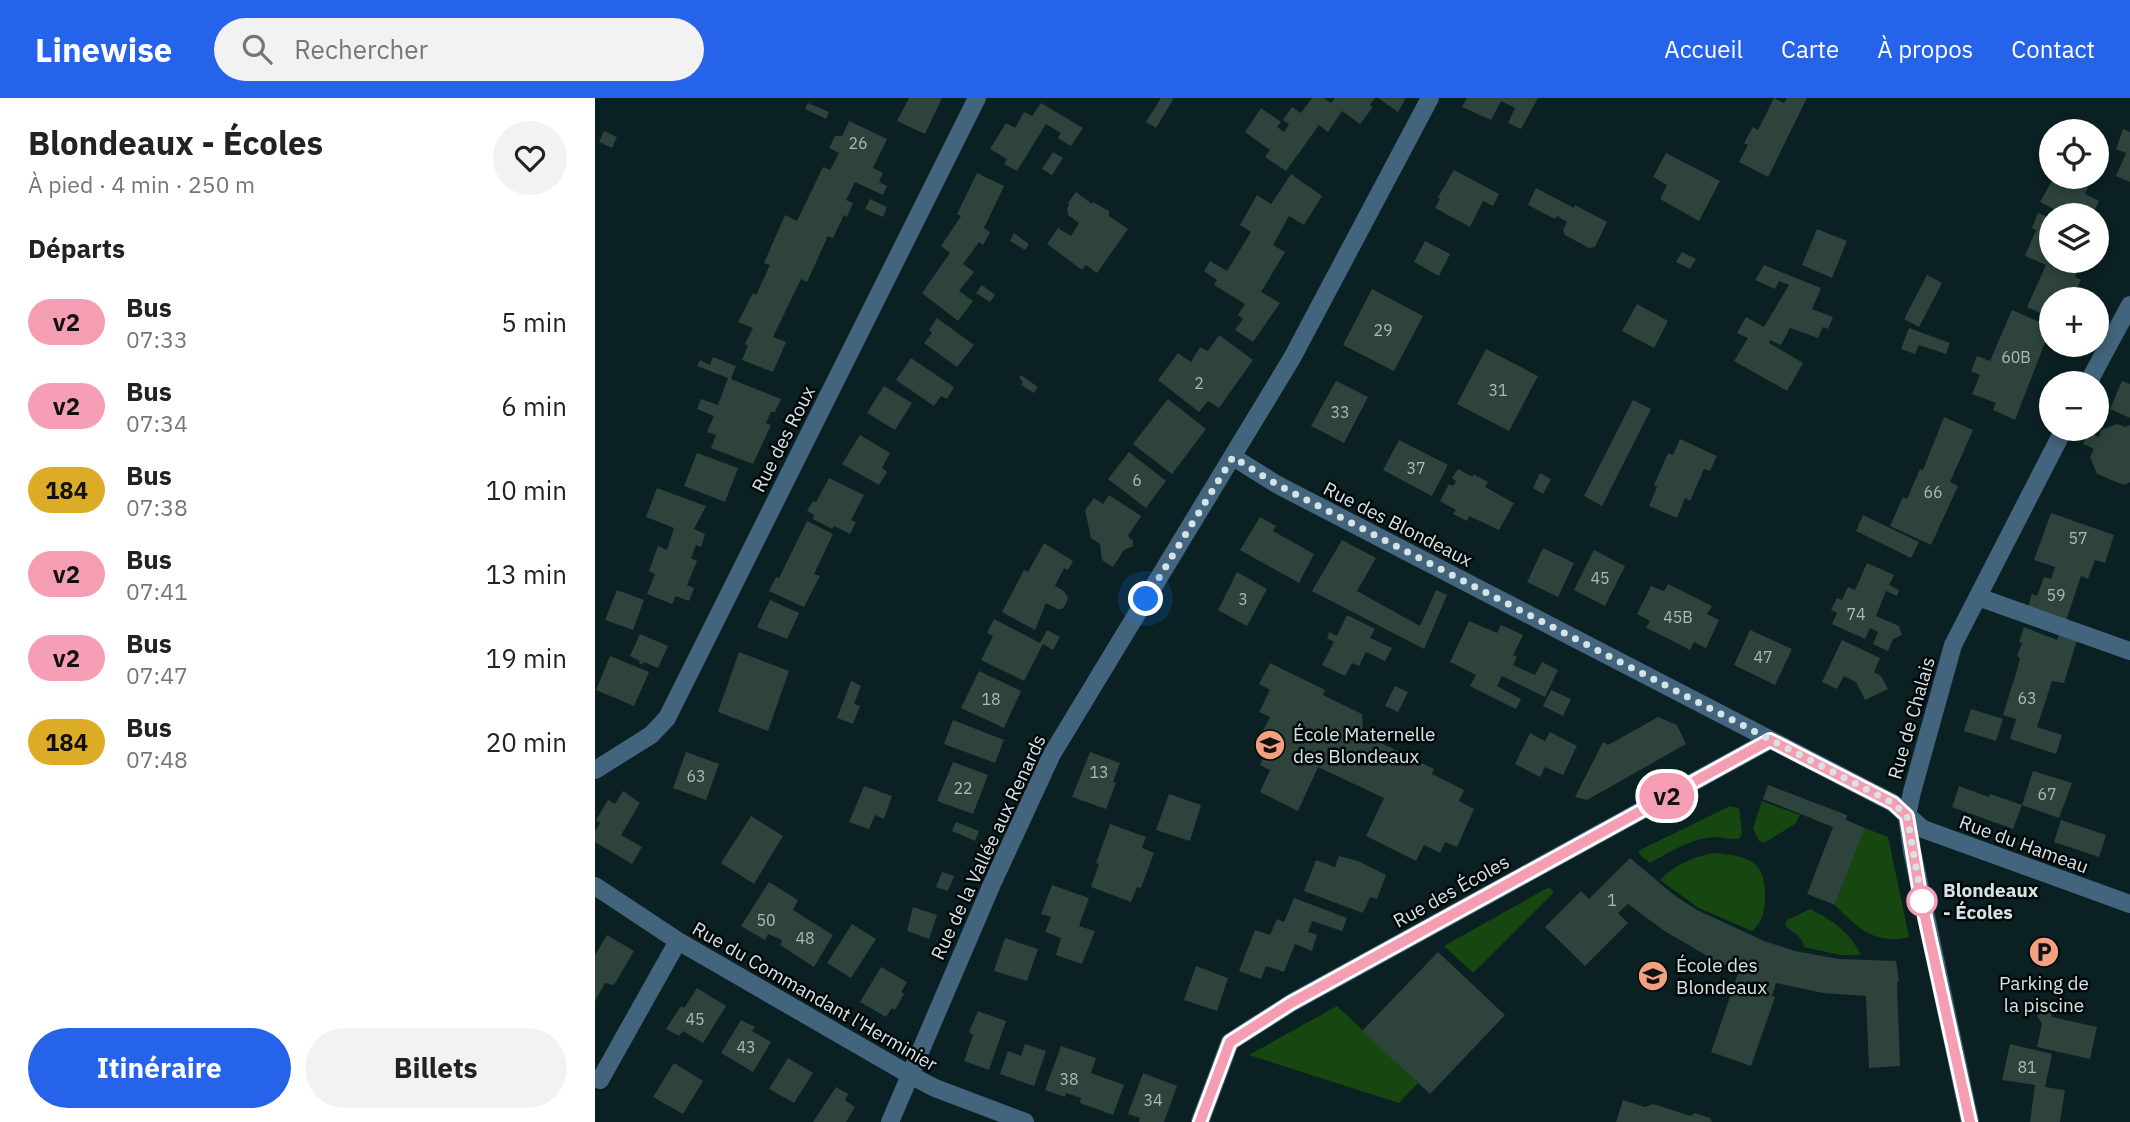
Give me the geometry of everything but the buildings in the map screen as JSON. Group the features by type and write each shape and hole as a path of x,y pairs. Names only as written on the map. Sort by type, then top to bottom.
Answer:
{"street":[{"name":"Rue des Roux","path":"595,770 651,735 667,718 977,98"},
{"path":"1233,457 1306,335 1430,98"},
{"path":"2094,371 2130,305"},
{"name":"Rue de Chalais","path":"1970,1122 1918,883 1907,816 1953,645 2058,441"},
{"name":"Rue des Blondeaux","path":"1233,457 1276,484 1893,803 1907,816"},
{"name":"Rue de la Vallée aux Renards","path":"890,1122 992,884 1052,754 1233,457"},
{"path":"1978,597 2130,651"},
{"name":"Rue des Écoles","path":"1200,1122 1230,1042 1291,1003 1770,740"},
{"name":"Rue du Hameau","path":"1907,816 1923,829 2130,904"},
{"name":"Rue du Commandant l'Herminier","path":"595,886 678,941 910,1076 1025,1122"},
{"path":"600,1080 678,941"}],"green space":[{"path":"1762,801 1800,815 1795,824 1764,843 1759,841 1753,828"},
{"path":"1730,806 1739,808 1742,833 1739,839 1717,837 1699,840 1650,863 1638,853 1640,850"},
{"path":"1865,828 1888,837 1909,937 1886,939 1867,933 1835,905"},
{"path":"1713,853 1746,859 1759,869 1763,877 1765,906 1760,921 1752,931 1699,908 1660,880 1684,862"},
{"path":"1549,887 1554,892 1473,973 1444,946"},
{"path":"1810,909 1840,928 1861,955 1840,955 1804,947 1800,938 1785,926 1787,920"},
{"path":"1337,1006 1418,1083 1399,1103 1249,1055"}],"bus line":[{"name":"v2","path":"1200,1122 1230,1042 1291,1003 1770,740 1893,803 1907,816 1920,894 1970,1122"}],"place":[{"name":"École Maternelle des Blondeaux","path":"1270,745"},
{"name":"Blondeaux - Écoles","path":"1922,901"},
{"name":"Parking de la piscine","path":"2044,952"},
{"name":"École des Blondeaux","path":"1653,976"}],"route":[{"path":"1146,599 1233,457 1276,484 1893,803 1907,816 1922,901"}]}
